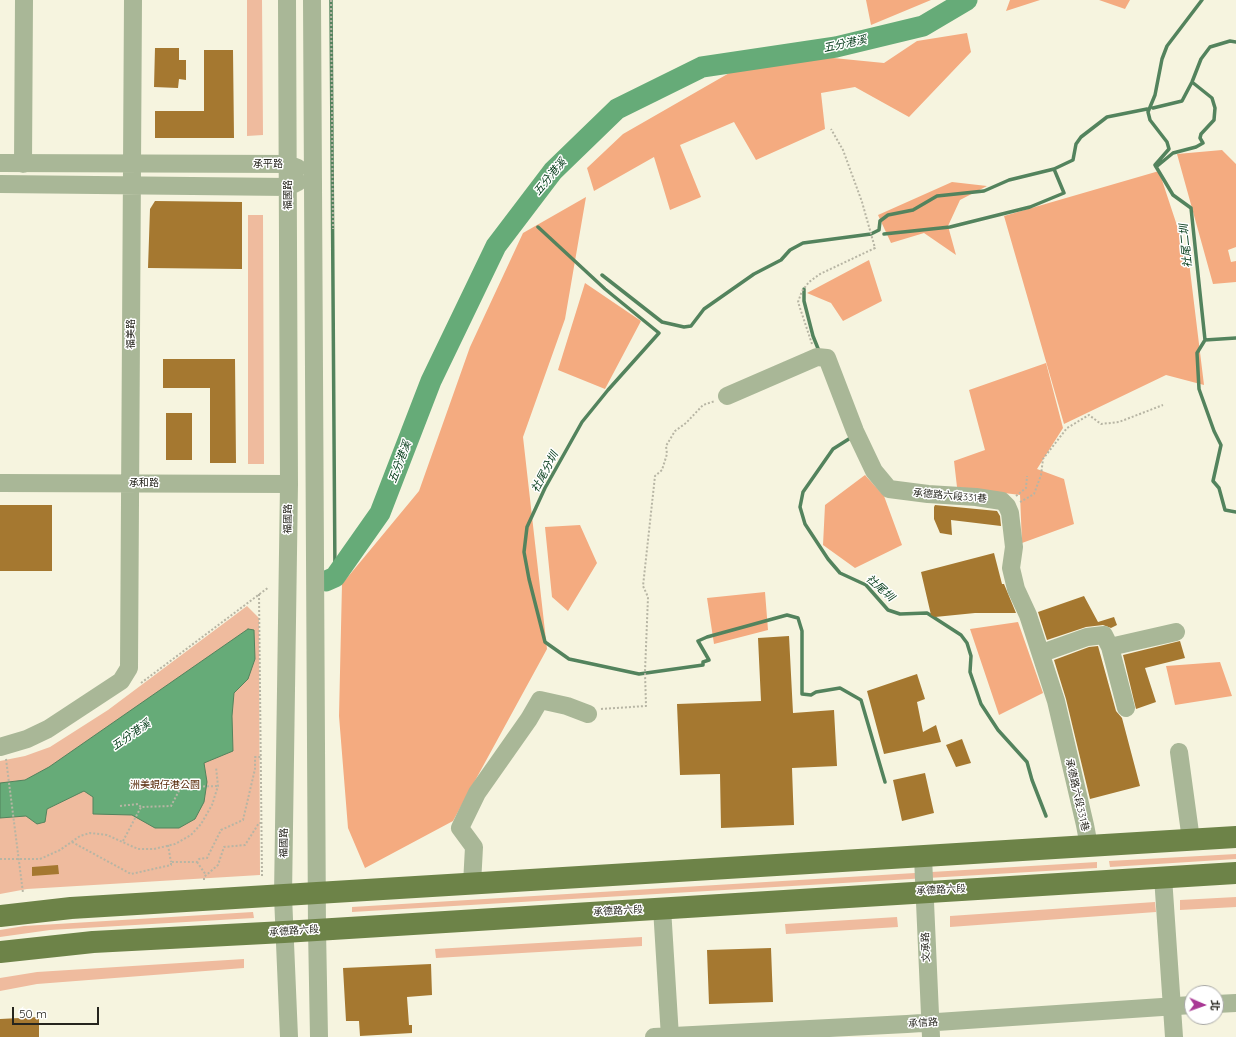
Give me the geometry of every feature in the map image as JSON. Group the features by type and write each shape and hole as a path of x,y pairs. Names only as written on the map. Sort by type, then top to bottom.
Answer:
{"main road":[{"path":"0,916 70,908 1236,837"},
{"name":"承德路六段","path":"0,952 93,942 284,932 924,891 1236,873"}],"street":[{"path":"23,164 24,0"},
{"name":"福美路","path":"3,752 48,730 122,681 129,668 133,0"},
{"name":"福國路","path":"287,0 289,484 283,896 289,1037"},
{"path":"312,0 317,929 319,1037"},
{"name":"承平路","path":"0,163 288,164 313,174"},
{"path":"0,184 288,187 313,174"},
{"path":"727,396 817,357"},
{"name":"承德路六段331巷","path":"817,357 827,358 855,431 874,472 889,489 928,494 976,497 1002,501 1009,509 1014,547 1011,568 1016,590 1028,615 1042,653 1056,701 1089,846"},
{"name":"承和路","path":"0,483 289,484"},
{"path":"1110,647 1176,632"},
{"path":"1042,653 1087,637 1104,635 1110,647 1126,708"},
{"path":"472,884 474,847 460,828 478,793 529,719 540,700 567,706 588,714"},
{"path":"1179,752 1191,840"},
{"name":"文承路","path":"923,857 931,1030"},
{"path":"1163,877 1174,1037"},
{"path":"662,908 665,1037"},
{"path":"1224,1004 1236,1003"},
{"name":"承信路","path":"665,1037 931,1030 1184,1005"}],"path":[{"path":"332,0 333,229"},
{"path":"817,357 798,302 802,291 809,282 820,274 875,248 862,202 843,150 831,129"},
{"path":"588,714 596,710 646,706 645,672 648,597 643,586 655,476 662,470 667,454 666,446 675,431 686,423 703,405 727,396"},
{"path":"1009,509 1034,494 1043,459 1067,428 1089,415 1101,424 1119,422 1163,405"},
{"path":"1009,509 1013,498 1026,488 1027,476"},
{"path":"141,683 269,587"},
{"path":"259,594 262,876"},
{"path":"3,752 8,772 16,833 17,859 23,893"},
{"path":"171,862 197,862 199,859 207,858 221,830 243,820 255,769 255,757 261,757"},
{"path":"0,858 40,859 60,850 80,836 90,833 107,835 138,849 154,849 168,845 191,835 201,824 212,805 218,786 216,767"},
{"path":"120,806 138,804 141,807 171,806 181,787 218,786"},
{"path":"123,841 141,807"},
{"path":"204,880 206,875 218,865 224,847 244,845 259,823 261,823"},
{"path":"72,842 131,874 171,865 168,845"},
{"path":"197,862 206,875"}],"green space":[{"path":"247,0 262,0 263,135 247,136"},
{"path":"248,215 263,215 264,464 248,464"},
{"name":"洲美蜆仔港公園","path":"247,606 259,618 260,875 27,889 0,894 0,761 25,756 50,747 108,710"},
{"path":"1236,854 1236,859 1110,867 1109,861"},
{"path":"1097,862 1097,868 352,912 352,907"},
{"path":"1236,897 1236,907 1180,910 1180,900"},
{"path":"1155,902 1156,912 950,927 950,916"},
{"path":"253,912 254,918 50,930 0,937 0,930 24,926"},
{"path":"897,917 898,927 786,934 785,924"},
{"path":"642,937 642,946 436,958 435,949"},
{"path":"244,959 244,968 37,984 0,991 0,978 37,972"}],"shaded area":[{"path":"866,0 931,0 871,25"},
{"path":"1010,0 1040,0 1006,11"},
{"path":"1099,0 1130,0 1125,9"},
{"path":"967,33 971,52 909,117 855,87 821,93 825,129 756,160 734,122 680,145 701,197 670,210 654,157 594,191 587,168 623,134 731,72 813,56 884,63 917,41"},
{"path":"1222,150 1236,164 1236,247 1228,250 1231,262 1236,261 1236,282 1213,284 1177,154"},
{"path":"1159,171 1189,262 1204,385 1166,375 1064,424 1004,216"},
{"path":"952,182 987,186 960,200 948,226 956,255 924,233 891,243 878,215"},
{"path":"586,197 565,319 523,437 547,649 453,821 365,868 348,828 339,716 342,584 419,491 470,347 523,233"},
{"path":"869,260 882,301 843,321 831,303 807,293"},
{"path":"585,283 641,321 605,389 558,370"},
{"path":"1046,363 1063,428 1037,469 1064,479 1074,524 1022,543 1020,495 957,487 954,461 985,450 969,390"},
{"path":"865,475 884,496 902,545 855,568 823,545 825,505"},
{"path":"580,525 597,563 568,611 552,597 545,527"},
{"path":"765,592 768,630 714,644 707,598"},
{"path":"1018,622 1043,693 999,715 970,629"},
{"path":"1220,662 1232,696 1175,705 1166,666"}],"water":[{"path":"248,629 254,630 255,659 248,679 234,693 232,716 233,751 204,763 207,782 204,802 195,819 179,828 155,828 132,815 93,814 93,797 84,791 47,809 45,822 37,824 26,816 0,818 0,783 25,780 49,767"}],"building":[{"path":"155,48 179,48 179,60 186,60 186,80 179,79 178,88 154,87"},
{"path":"204,50 233,50 234,138 155,138 155,111 204,111"},
{"path":"155,201 242,202 242,269 148,268 150,209"},
{"path":"163,359 235,359 236,463 210,463 210,388 163,388"},
{"path":"166,413 192,413 192,460 166,460"},
{"path":"0,505 52,505 52,571 0,571"},
{"path":"935,505 997,511 1000,516 1001,526 951,520 952,535 940,533 934,519"},
{"path":"994,553 1002,584 1004,584 1016,613 975,613 935,617 931,615 921,572"},
{"path":"1084,596 1098,622 1114,617 1117,625 1111,628 1103,625 1086,627 1047,640 1038,612"},
{"path":"789,636 793,713 834,710 837,766 792,768 794,825 721,828 720,774 680,775 677,704 761,701 758,638"},
{"path":"1180,641 1185,658 1145,668 1156,702 1136,709 1123,655"},
{"path":"1098,646 1116,711 1122,718 1140,786 1090,799 1066,699 1054,660 1089,647"},
{"path":"917,674 925,699 917,702 923,732 936,725 941,742 884,754 867,691"},
{"path":"962,739 971,763 956,767 946,745"},
{"path":"925,773 934,813 902,821 893,780"},
{"path":"58,865 59,874 32,876 32,867"},
{"path":"771,948 773,1002 709,1004 707,950"},
{"path":"431,964 432,995 407,997 409,1025 412,1025 412,1033 360,1036 359,1021 346,1021 343,968"},
{"path":"39,1017 39,1037 0,1037 0,1019"}],"waterway":[{"path":"331,0 335,577"},
{"name":"五分港溪","path":"326,581 335,577 380,513 431,381 496,246 553,171 617,109 702,67 836,47 923,26 967,0"},
{"name":"社尾二圳","path":"1202,0 1167,46 1162,59 1155,95 1148,112 1150,120 1167,142 1169,149 1155,165 1173,195 1191,208 1205,340 1197,353 1199,389 1214,431 1221,445 1213,481 1219,488 1225,510 1236,512"},
{"path":"1153,108 1182,101 1192,82 1201,59 1210,47 1230,41 1236,42"},
{"path":"1156,167 1173,153 1196,147 1203,143 1200,138 1201,134 1214,120 1215,108 1212,98 1192,82"},
{"path":"602,275 662,322 684,327 691,326 704,309 754,274 781,260 790,250 803,243 871,234 879,230 880,221 888,215 913,210 937,196 984,191 1009,180 1054,169 1073,160 1076,144 1081,137 1107,117 1147,109"},
{"path":"884,234 950,227 1030,207 1064,193 1054,169"},
{"name":"社尾分圳","path":"538,227 605,289 659,333 608,390 582,422 545,488 527,527 524,552 529,579 545,642 569,659 639,674 703,665 703,662 709,660 698,641 707,637 787,615 798,618 802,631 802,694 811,695 816,692 840,688 861,700 885,782"},
{"name":"社尾圳","path":"804,289 804,301 813,336 819,351"},
{"path":"1205,340 1236,338"},
{"name":"社尾圳","path":"852,437 833,449 803,492 800,507 805,524 828,559 840,573 866,585 888,610 900,614 927,613 961,635 967,643 971,656 970,672 981,704 998,730 1027,762 1032,780 1046,816"}]}
